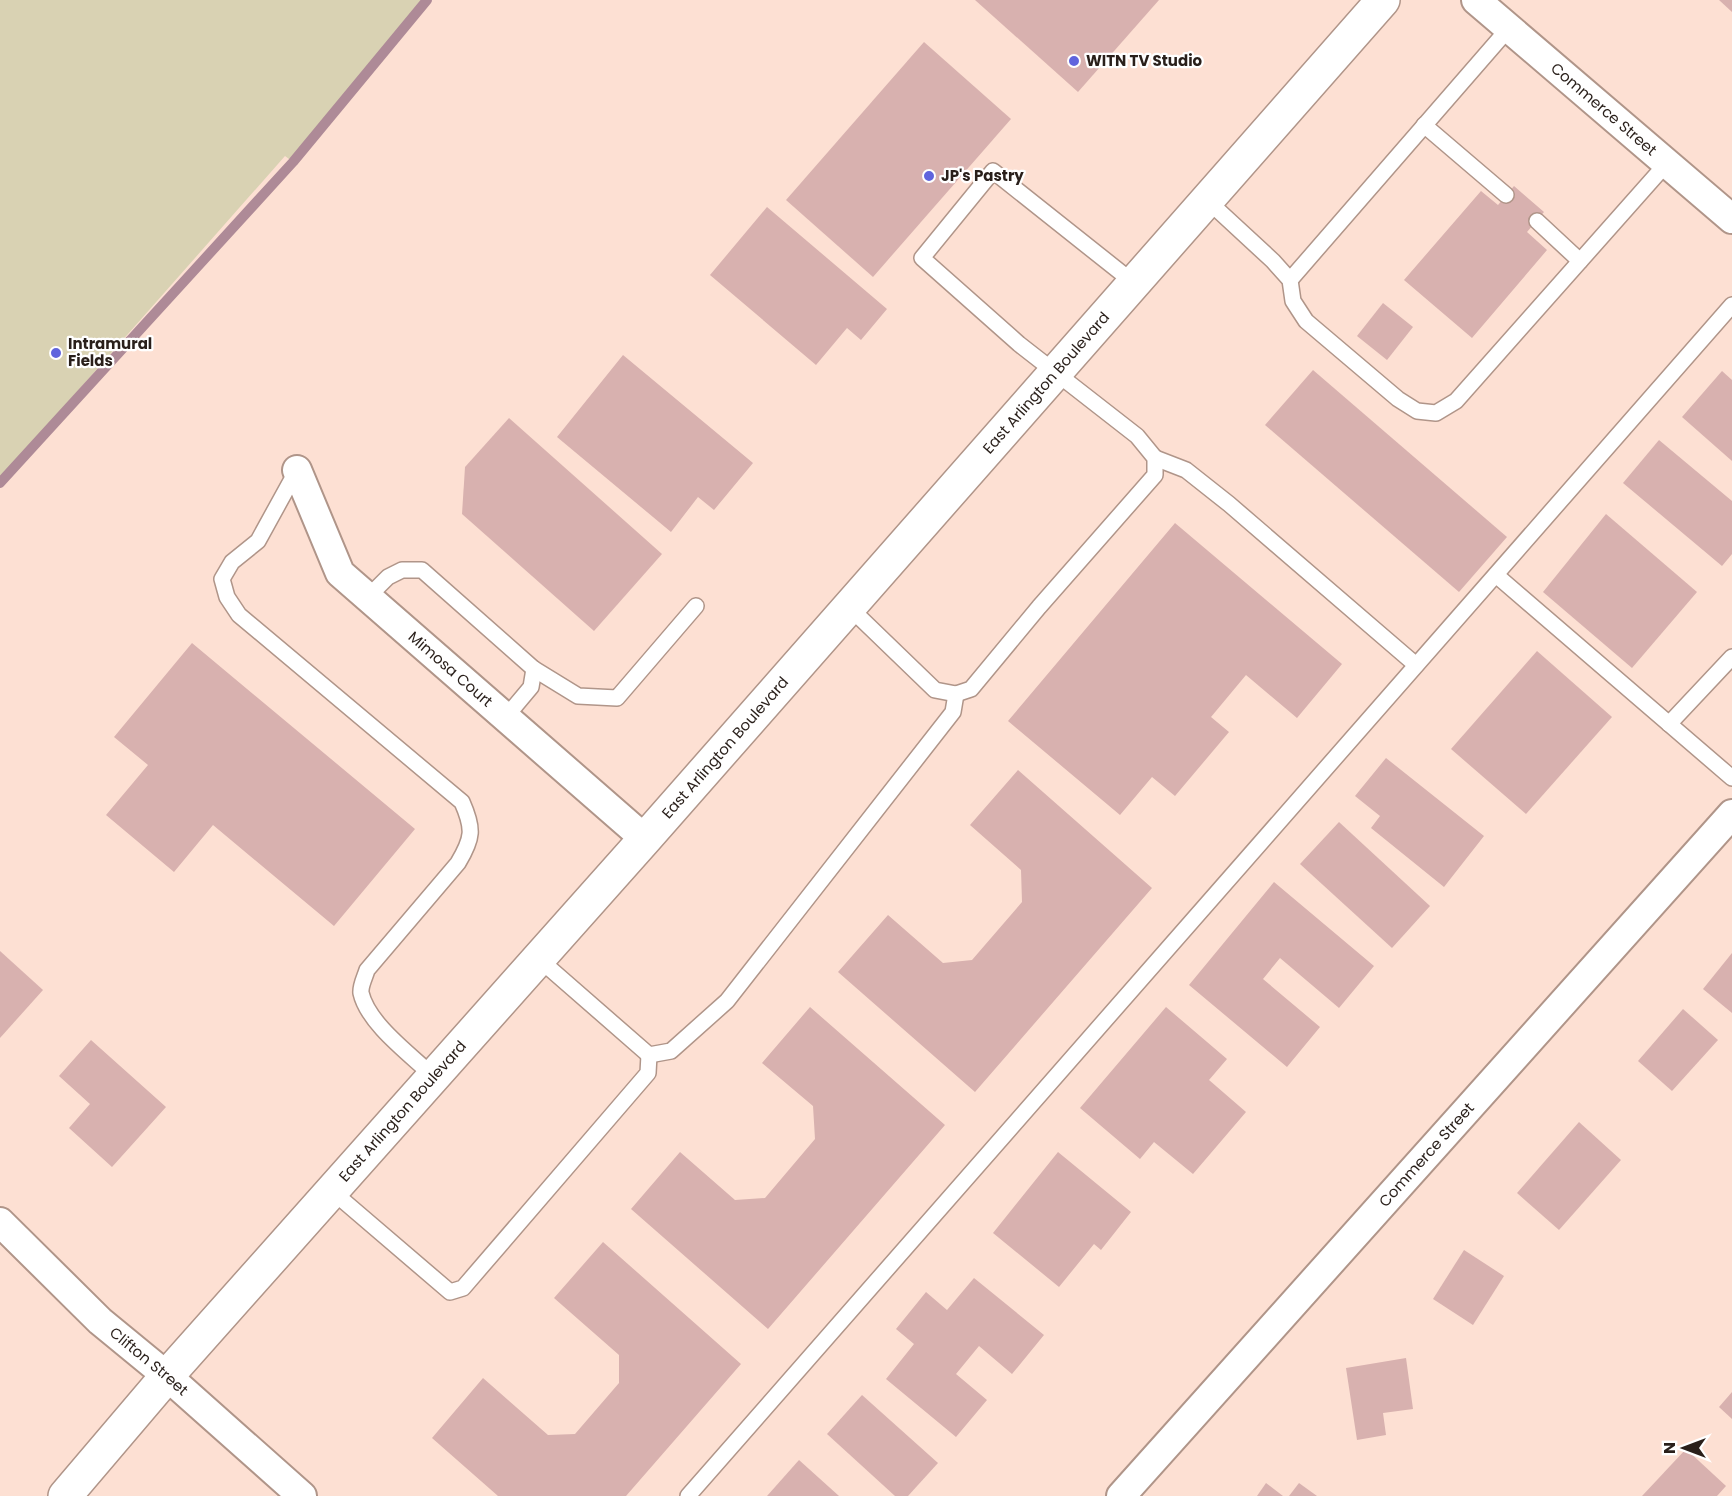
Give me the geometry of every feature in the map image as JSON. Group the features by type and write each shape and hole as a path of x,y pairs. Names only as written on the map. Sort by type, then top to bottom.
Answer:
{"main road":[{"name":"East Arlington Boulevard","path":"65,1496 167,1376 645,839 1383,0"}],"street":[{"name":"Commerce Street","path":"1476,0 1732,219"},
{"name":"Mimosa Court","path":"297,470 340,573 645,839"},
{"name":"Commerce Street","path":"1121,1496 1732,814"},
{"name":"Clifton Street","path":"0,1222 100,1321 167,1376 302,1496"}],"lane":[{"path":"1290,280 1509,28"},
{"path":"1424,125 1506,195"},
{"path":"1207,200 1273,261 1290,280 1293,301 1306,321 1398,399 1417,411 1436,413 1456,401 1667,163"},
{"path":"1134,283 993,171 922,258 1019,344 1137,436 1155,458 1185,470 1229,504 1416,665"},
{"path":"1537,221 1580,261"},
{"path":"688,1496 1732,305"},
{"path":"849,607 935,690 956,694 971,689 1039,607 1155,475 1155,458"},
{"path":"297,470 258,541 232,562 222,579 227,597 238,615 462,802 470,820 469,845 458,863 367,970 361,990 368,1011 388,1035 434,1077"},
{"path":"368,597 388,577 402,570 422,570 534,669 578,696 617,698 696,606"},
{"path":"1496,575 1732,778"},
{"path":"1669,724 1732,657"},
{"path":"506,718 531,687 534,669"},
{"path":"649,1055 671,1051 727,1001 953,712 956,694"},
{"path":"538,959 649,1055"},
{"path":"332,1191 450,1292 463,1288 648,1073 649,1055"}],"shaded area":[{"name":"Intramural Fields","path":"0,0 427,0 293,162 285,156 0,479"}],"building":[{"name":"WITN TV Studio","path":"975,0 1159,0 1078,92"},
{"path":"1719,0 1732,0 1732,12"},
{"path":"924,42 1011,119 873,277 786,200"},
{"path":"1514,186 1544,212 1527,232 1547,250 1472,338 1404,280 1481,191 1498,205"},
{"path":"767,207 887,309 861,340 847,328 816,365 710,275"},
{"path":"1383,303 1413,327 1387,360 1357,336"},
{"path":"623,355 753,463 714,510 698,497 671,532 557,437"},
{"path":"1313,370 1507,537 1459,592 1265,425"},
{"path":"1722,371 1732,380 1732,461 1682,417"},
{"path":"509,418 662,554 594,631 462,514 465,467"},
{"path":"1659,440 1732,501 1732,554 1722,566 1623,483"},
{"path":"1606,514 1697,592 1632,668 1543,592"},
{"path":"1175,523 1342,664 1297,718 1246,675 1211,717 1229,732 1175,796 1152,777 1120,815 1008,721"},
{"path":"192,643 415,829 334,926 213,825 174,872 106,815 148,765 114,737"},
{"path":"1537,651 1612,717 1526,814 1451,749"},
{"path":"1386,758 1484,836 1444,887 1371,828 1380,816 1355,796"},
{"path":"1018,770 1152,888 975,1092 838,972 888,915 943,963 972,960 1022,902 1021,870 970,825"},
{"path":"1339,822 1430,906 1392,948 1300,864"},
{"path":"1274,882 1374,966 1339,1008 1280,958 1263,979 1320,1027 1287,1067 1189,985"},
{"path":"0,951 43,990 0,1038"},
{"path":"1732,953 1732,1013 1703,989"},
{"path":"810,1007 945,1125 768,1329 631,1209 680,1152 735,1200 765,1198 815,1139 813,1106 762,1063"},
{"path":"1166,1007 1227,1059 1209,1080 1246,1112 1193,1174 1154,1142 1140,1159 1080,1108"},
{"path":"1683,1009 1718,1040 1672,1091 1638,1061"},
{"path":"91,1040 166,1107 112,1167 69,1128 90,1104 59,1076"},
{"path":"1579,1122 1621,1160 1559,1230 1517,1193"},
{"path":"1058,1152 1131,1212 1101,1250 1094,1244 1059,1287 993,1233"},
{"path":"603,1242 741,1364 626,1496 498,1496 432,1438 483,1378 548,1435 575,1434 619,1383 619,1355 554,1298"},
{"path":"1464,1250 1504,1276 1473,1325 1433,1299"},
{"path":"974,1278 1044,1335 1012,1374 979,1346 956,1374 987,1400 956,1437 886,1379 914,1344 896,1329 926,1292 947,1310"},
{"path":"1406,1358 1413,1409 1383,1413 1386,1435 1357,1440 1346,1368"},
{"path":"1732,1392 1732,1419 1719,1407"},
{"path":"862,1395 938,1463 908,1496 895,1496 827,1434"},
{"path":"1686,1449 1726,1486 1717,1496 1642,1496"},
{"path":"799,1460 839,1496 767,1496"},
{"path":"1266,1483 1283,1496 1257,1496"},
{"path":"1299,1483 1317,1496 1289,1496"}],"waterway":[{"path":"0,483 293,162 427,0"}],"place":[{"name":"WITN TV Studio","path":"1074,61"},
{"name":"JP's Pastry","path":"929,176"},
{"name":"Intramural Fields","path":"56,353"}]}
